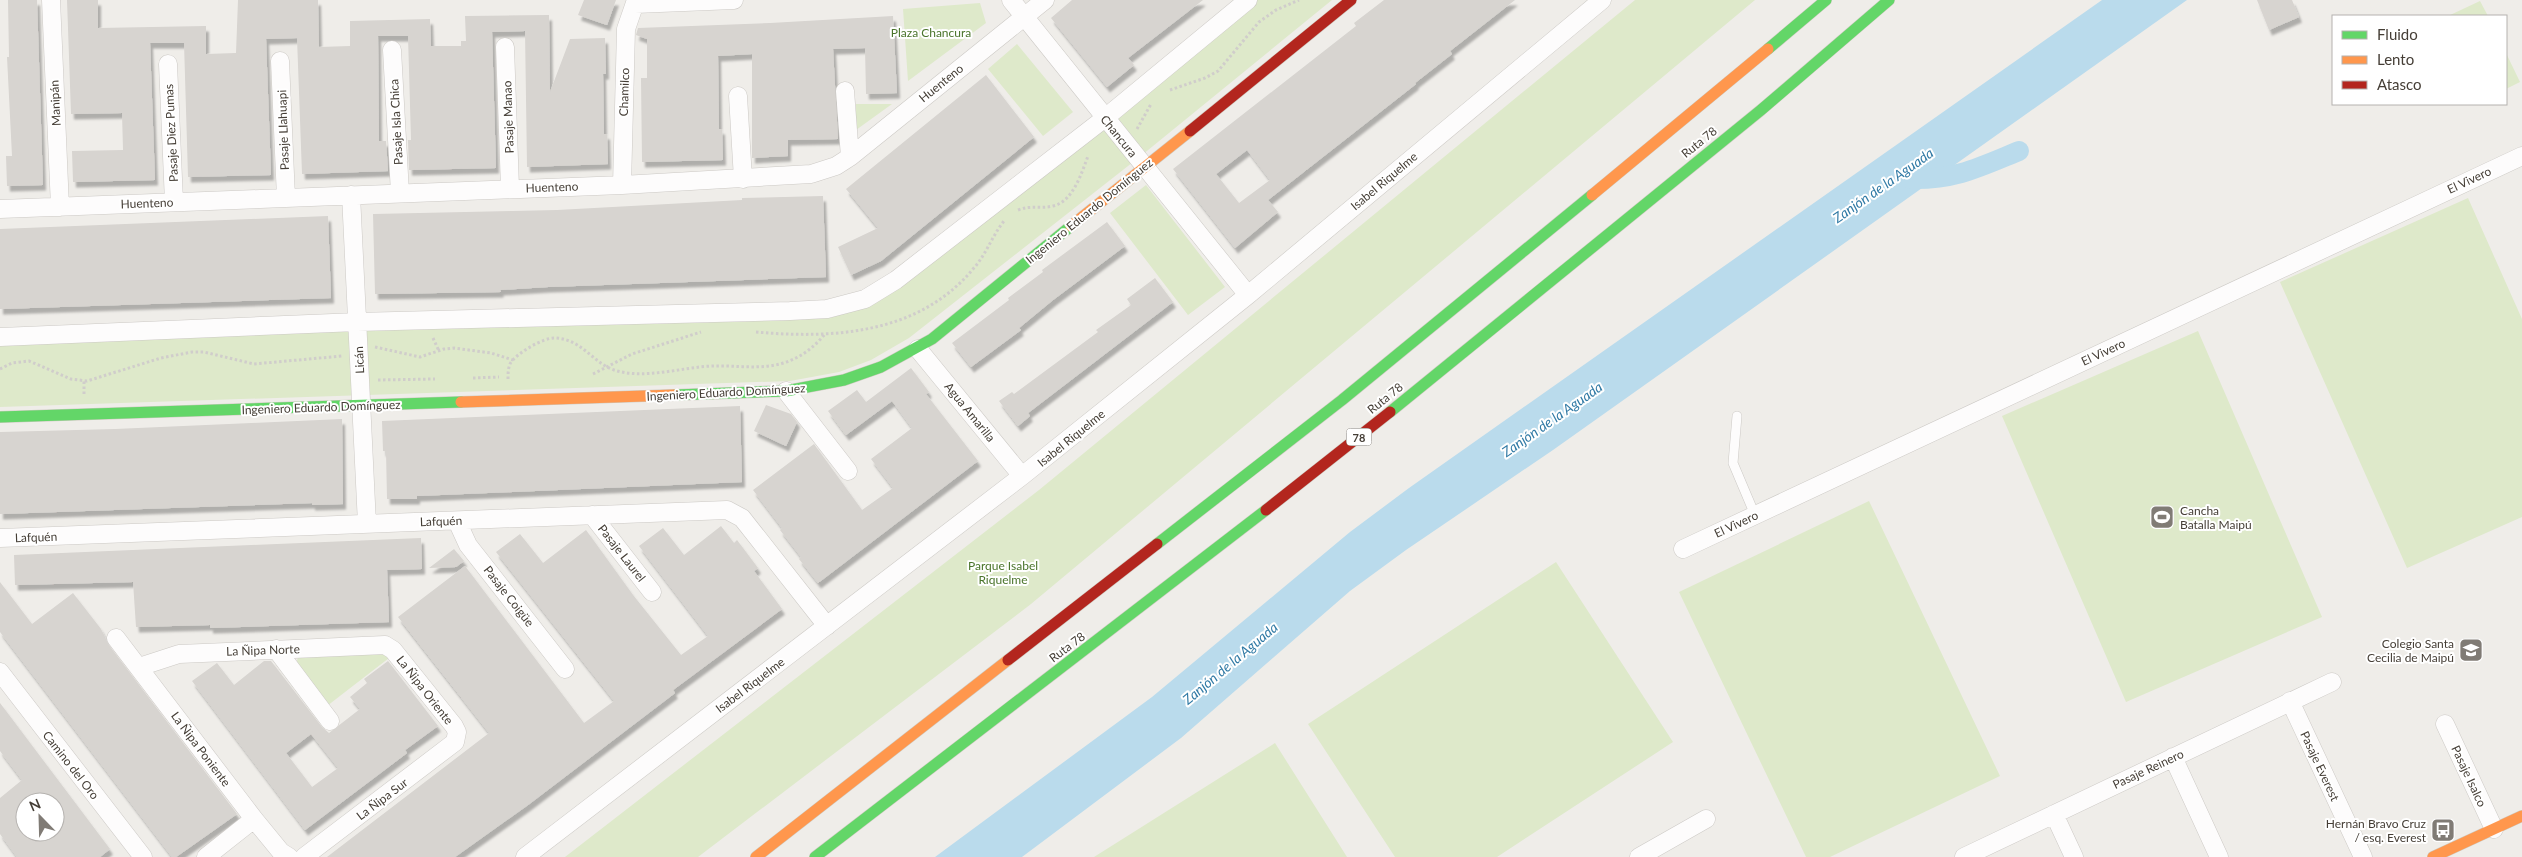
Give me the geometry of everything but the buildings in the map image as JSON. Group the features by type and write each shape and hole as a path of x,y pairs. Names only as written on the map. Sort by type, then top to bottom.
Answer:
{"main road":[{"name":"Ingeniero Eduardo Domínguez","path":"0,416 786,391 842,382 918,349 1351,0"},
{"name":"Ruta 78","path":"756,857 1342,400 1707,101 1826,0"},
{"name":"Ruta 78","path":"815,857 1315,473 1761,110 1889,0"},
{"path":"2433,857 2459,852 2494,829 2522,816"}],"street":[{"name":"Manipán","path":"51,0 60,207"},
{"path":"635,2 734,0"},
{"name":"Chancura","path":"1011,0 1248,295"},
{"name":"Huenteno","path":"0,209 622,185 811,174 836,166 850,157 1045,0"},
{"path":"0,336 357,322 790,312 828,309 865,299 896,280 1105,118 1248,0"},
{"name":"Isabel Riquelme","path":"524,857 1022,476 1248,295 1602,0"},
{"name":"Chamilco","path":"622,185 626,29 635,2"},
{"name":"Pasaje Manao","path":"505,46 510,188"},
{"name":"Pasaje Isla Chica","path":"392,50 400,193"},
{"name":"Pasaje Llahuapi","path":"280,61 286,198"},
{"name":"Pasaje Diez Pumas","path":"168,64 174,202"},
{"path":"845,91 850,157"},
{"path":"738,96 743,179"},
{"name":"El Vivero","path":"1683,549 2522,156"},
{"name":"Licán","path":"352,195 367,524"},
{"name":"Agua Amarilla","path":"918,349 1022,476"},
{"path":"786,391 848,471"},
{"name":"Lafquén","path":"0,538 722,510 733,512 742,518 826,626"},
{"name":"Pasaje Laurel","path":"592,515 652,592"},
{"name":"Pasaje Coigüe","path":"458,521 468,545 566,669"},
{"name":"La Ñipa Poniente","path":"116,638 254,819 282,852 289,857"},
{"name":"La Ñipa Norte","path":"139,667 179,654 276,649 389,647"},
{"name":"La Ñipa Oriente","path":"389,647 454,726 457,737"},
{"path":"276,649 330,721"},
{"name":"Camino del Oro","path":"0,672 143,857"},
{"name":"Pasaje Reinero","path":"1964,857 2332,682"},
{"name":"Pasaje Everest","path":"2290,701 2363,857"},
{"name":"Pasaje Isalco","path":"2445,724 2494,829"},
{"name":"La Ñipa Sur","path":"304,857 451,747 457,737"},
{"path":"2173,757 2219,857"},
{"path":"2054,814 2074,857"},
{"path":"206,857 254,819"},
{"path":"1639,857 1706,819"}],"lane":[{"path":"1737,416 1733,463 1755,515"}],"path":[{"path":"1167,91 1205,78 1218,71 1259,22 1276,10 1300,0"},
{"path":"1123,141 1139,126 1151,104 1156,100"},
{"path":"509,400 508,371 513,360 540,341 557,338 570,341 589,351 614,370 652,372 711,366 773,366 789,361 815,346 825,334"},
{"path":"374,347 420,356 454,348 491,353 513,360"},
{"path":"0,369 21,361 29,361 71,380 84,381 110,376 161,358 192,352 204,352 254,364 343,356"},
{"path":"84,381 84,394"}],"green space":[{"path":"1255,0 1332,0 1142,155 909,338 871,360 839,372 790,381 0,407 0,345 355,331 791,320 829,318 868,307 901,287"},
{"name":"Parque Isabel Riquelme","path":"1635,0 1755,0 1031,604 698,857 565,857 1039,490"},
{"path":"2480,1 2487,15 2450,15"},
{"name":"Plaza Chancura","path":"980,3 986,23 908,81 903,9"},
{"name":"Plaza Chancura","path":"1017,44 1073,112 1043,136 988,69"},
{"path":"2507,55 2520,82 2507,88"},
{"path":"856,104 892,104 856,130"},
{"path":"1146,185 1225,287 1188,315 1110,213"},
{"path":"2468,198 2522,319 2522,517 2407,568 2280,282"},
{"name":"Cancha Batalla Maipú","path":"2198,331 2322,617 2126,702 2002,416"},
{"path":"1869,501 2000,776 1830,857 1806,857 1679,592"},
{"path":"1556,562 1673,742 1497,857 1395,857 1308,724"},
{"path":"383,651 389,658 327,706 296,665 298,657"},
{"path":"1275,743 1347,857 1094,857"}],"water":[{"name":"Zanjón de la Aguada","path":"2102,0 2187,0 1553,450 1406,550 1350,591 1181,738 1022,857 935,857 1152,697 1350,532 1409,488"}],"waterway":[{"name":"Zanjón de la Aguada","path":"1911,179 1954,175 2019,151"}],"traffic: fast":[{"path":"1768,49 1826,0"},
{"path":"1390,412 1761,110 1889,0"},
{"path":"1157,544 1342,400 1592,195"},
{"path":"675,395 786,391 844,380 881,367 932,339 1071,226"},
{"path":"0,417 461,402"},
{"path":"815,857 1266,510"}],"traffic: slow":[{"path":"1592,195 1768,49"},
{"path":"1071,226 1190,131"},
{"path":"461,402 675,395"},
{"path":"756,857 1008,660"},
{"path":"2433,857 2522,816"}],"traffic: jam":[{"path":"1190,131 1351,0"},
{"path":"1266,510 1390,412"},
{"path":"1008,660 1157,544"}],"place":[{"name":"Cancha Batalla Maipú","path":"2162,517"},
{"name":"Colegio Santa Cecilia de Maipú","path":"2471,650"},
{"name":"Hernán Bravo Cruz / esq. Everest","path":"2443,830"}]}
